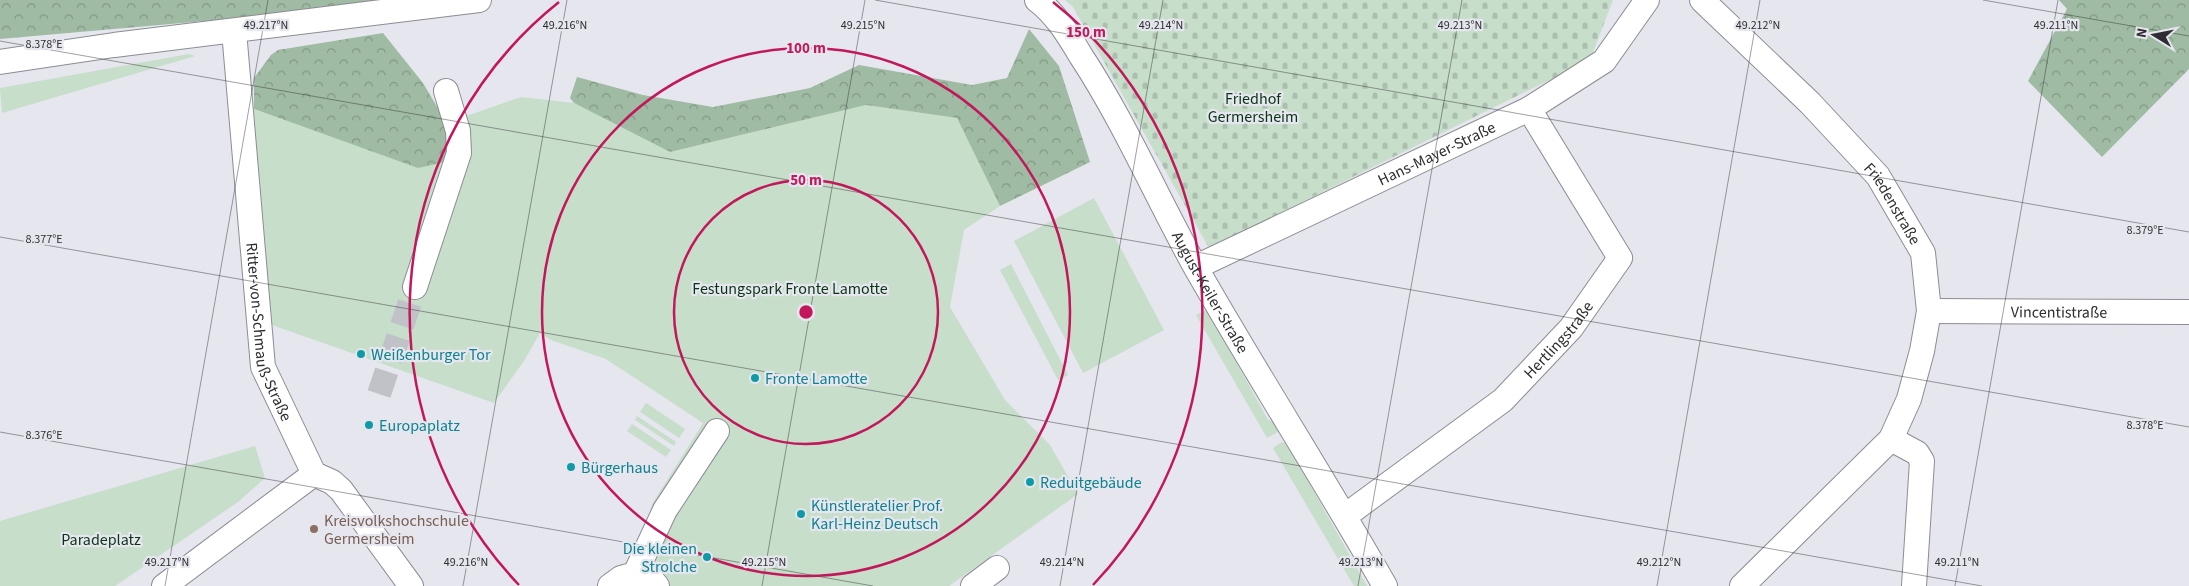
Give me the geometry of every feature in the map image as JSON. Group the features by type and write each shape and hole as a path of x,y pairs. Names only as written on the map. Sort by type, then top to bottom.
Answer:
{"street":[{"path":"0,62 114,45 479,0"},
{"name":"August-Keiler-Straße","path":"1037,0 1050,11 1065,31 1102,88 1196,268 1345,516 1384,586"},
{"name":"Hans-Mayer-Straße","path":"1196,268 1529,108 1604,61 1647,0"},
{"name":"Friedenstraße","path":"1702,0 1810,103 1878,176 1923,253 1929,311 1922,351 1909,399 1891,439 1742,586"},
{"name":"Ritter-von-Schmauß-Straße","path":"234,31 262,367 314,474"},
{"path":"415,287 459,153 460,142 446,91"},
{"name":"Hertlingstraße","path":"1345,516 1503,400 1570,328 1620,258 1529,108"},
{"name":"Vincentistraße","path":"1929,311 2189,312"},
{"path":"635,574 665,510 717,431"},
{"path":"1891,439 1917,453 1922,461 1914,586"},
{"path":"164,586 314,474 332,482 341,490 411,586"},
{"path":"973,586 997,568"},
{"path":"610,586 621,578 635,574 652,580 657,586"}],"green space":[{"path":"0,0 390,0 239,18 0,39"},
{"name":"Friedhof Germersheim","path":"1065,0 1613,0 1590,60 1209,248 1073,7"},
{"path":"2059,0 2189,0 2189,69 2102,157 2028,81 2067,9"},
{"path":"1029,29 1059,66 1090,162 1000,206 957,118 866,105 670,152 574,103 570,98 577,77 643,95 713,107 810,88 859,65 972,85 1007,78"},
{"path":"383,33 423,83 452,132 445,162 418,168 254,109 254,78 271,55 278,50"},
{"path":"189,54 195,56 2,113 0,88"},
{"name":"Festungspark Fronte Lamotte","path":"521,97 574,103 670,152 866,105 957,118 1000,206 964,230 950,307 1005,400 1050,445 1078,494 949,586 668,586 638,554 652,504 703,423 606,359 551,340 540,333 524,361 494,403 269,324 253,109 419,168 455,120"},
{"path":"1094,198 1164,330 1083,373 1014,241"},
{"path":"1011,264 1068,375 1058,380 1000,270"},
{"path":"1207,309 1268,420 1277,425 1278,432 1267,438 1196,315"},
{"path":"646,403 685,429 679,438 640,412"},
{"path":"637,416 676,442 674,446 635,420"},
{"path":"632,424 671,450 666,457 627,431"},
{"path":"1282,442 1287,444 1367,586 1354,586 1273,448"},
{"name":"Paradeplatz","path":"255,446 265,478 238,502 115,586 0,586 0,521"}],"tunnel":[{"path":"379,394 415,287"}],"place":[{"name":"Weißenburger Tor","path":"361,354"},
{"name":"Fronte Lamotte","path":"755,378"},
{"name":"Europaplatz","path":"369,425"},
{"name":"Bürgerhaus","path":"571,467"},
{"name":"Reduitgebäude","path":"1030,482"},
{"name":"Künstleratelier Prof. Karl-Heinz Deutsch","path":"801,514"},
{"name":"Kreisvolkshochschule Germersheim","path":"314,529"},
{"name":"Die kleinen Strolche","path":"707,557"}]}
